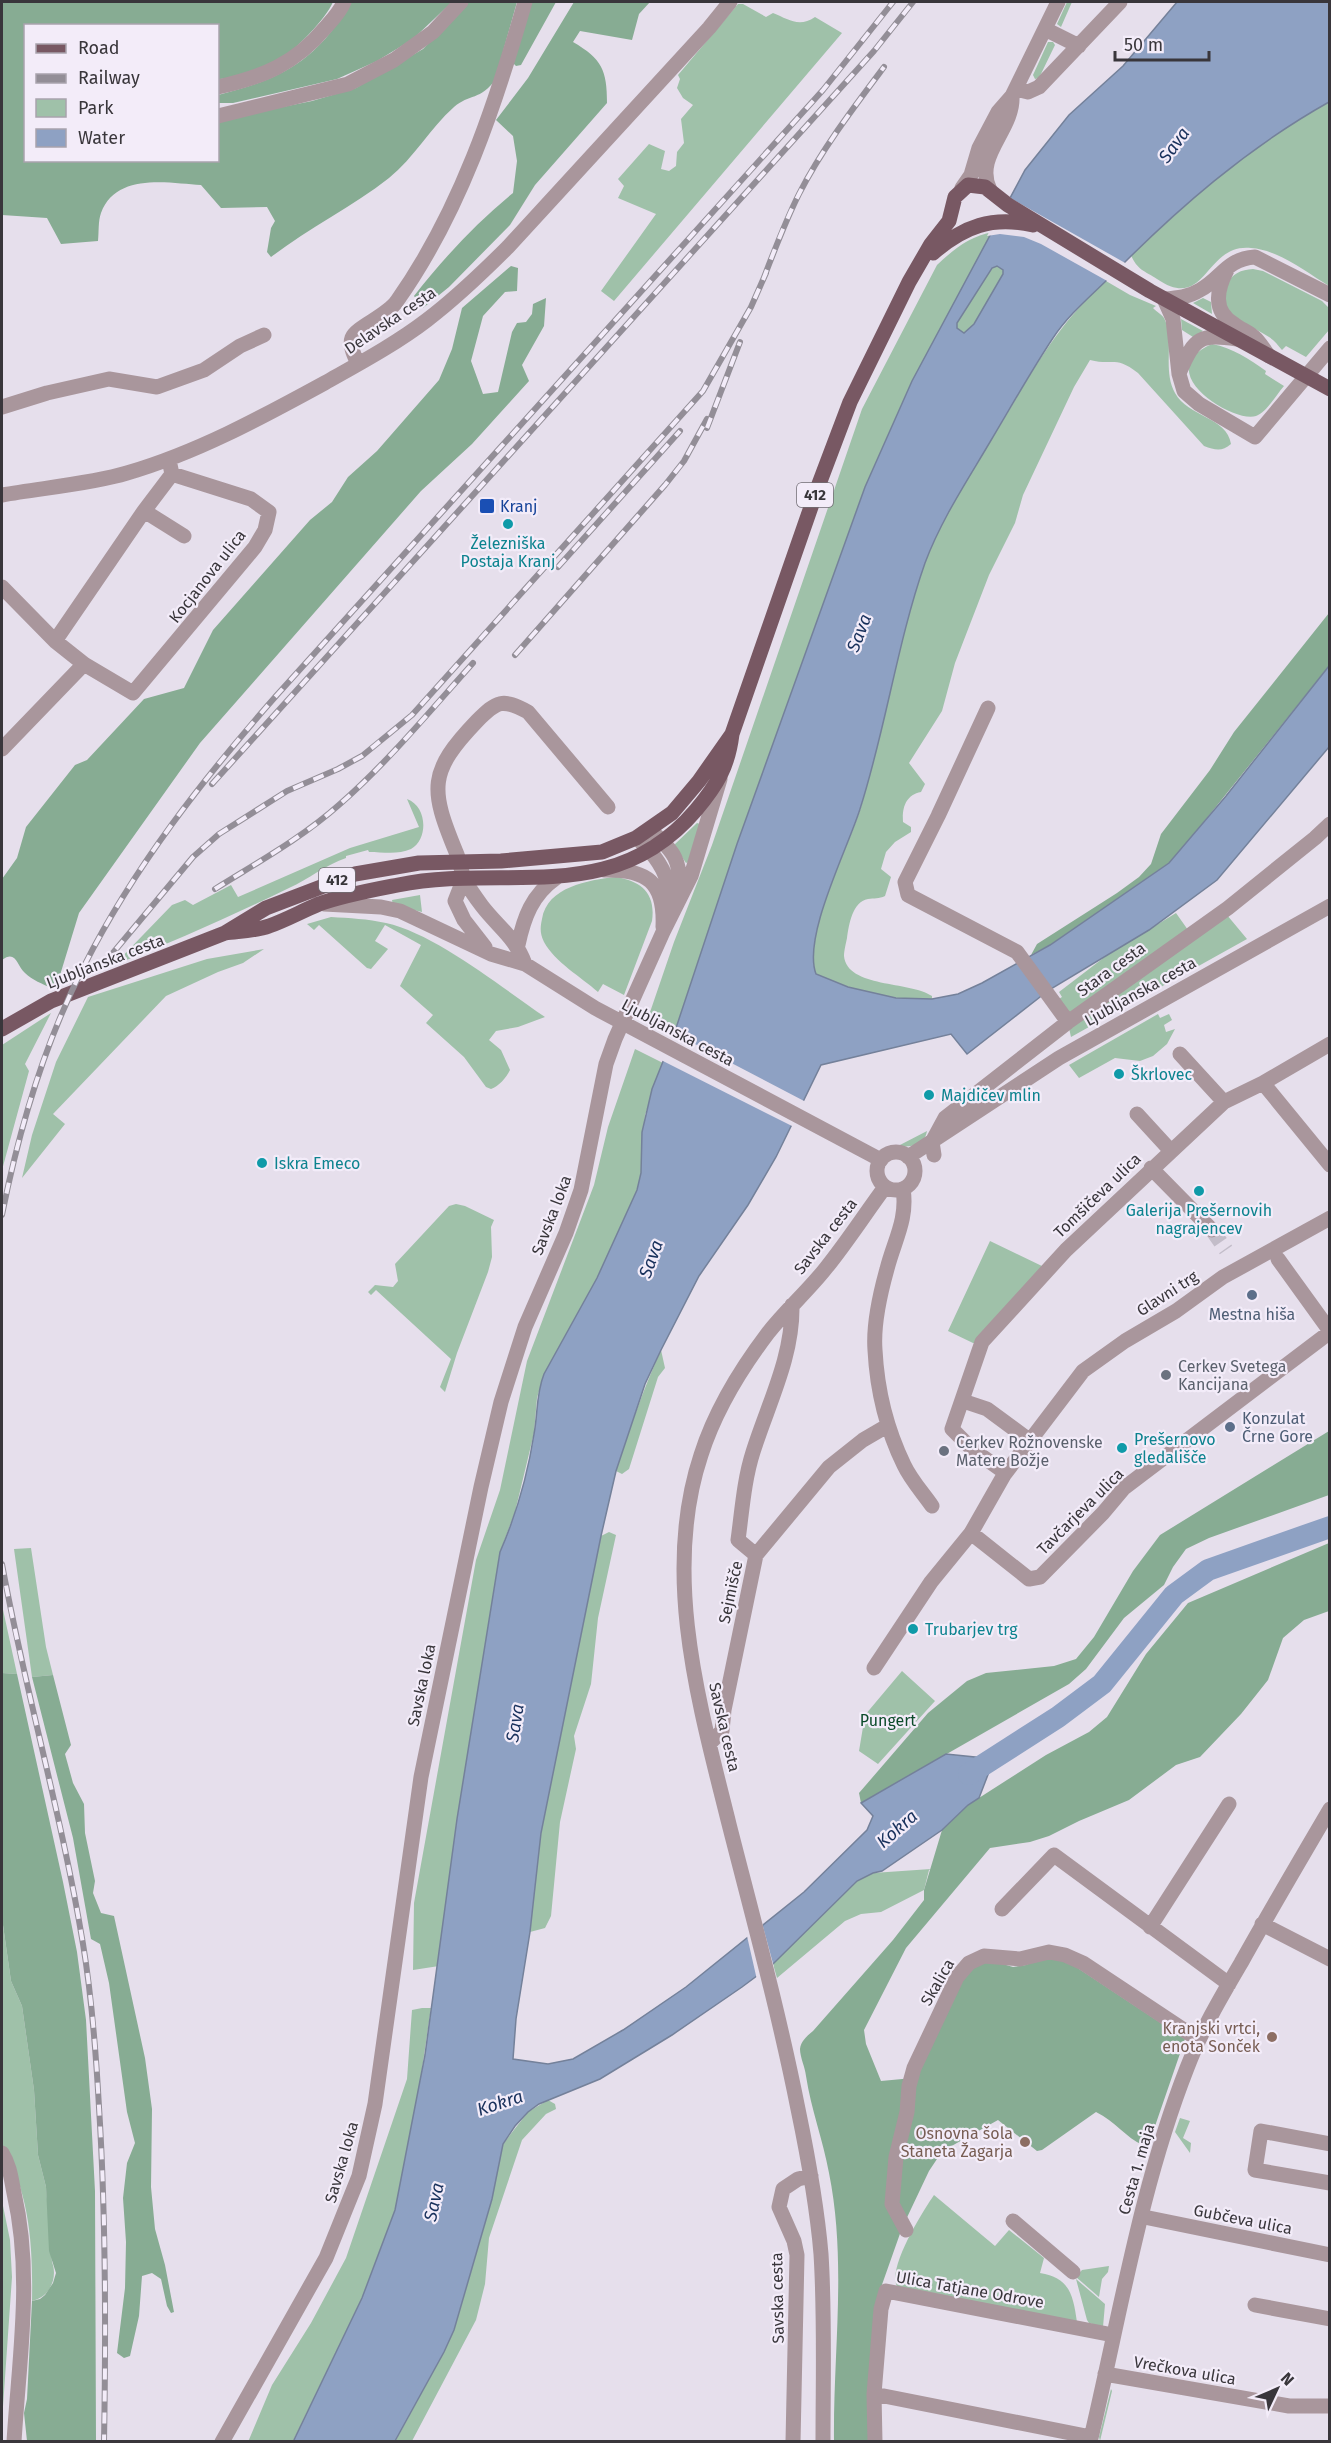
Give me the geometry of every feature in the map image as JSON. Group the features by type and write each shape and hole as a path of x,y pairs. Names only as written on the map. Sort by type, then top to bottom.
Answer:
{"main road":[{"path":"962,188 987,189 995,198 996,212 988,223"},
{"name":"412","path":"321,904 401,884 464,878 556,878 598,870 622,863 649,850 683,825 721,776 729,758 732,734 850,402 883,332 931,244 949,221 955,197 962,188"},
{"name":"412","path":"987,189 1008,205 1150,291 1329,389"},
{"path":"954,208 959,220 970,227"},
{"name":"412","path":"920,265 947,241 970,227 983,226 988,223 1018,222 1045,227"},
{"name":"Ljubljanska cesta","path":"2,1029 51,1001 225,933 266,908 355,874 420,863 501,861 602,852 643,834 672,813 732,734"},
{"name":"Ljubljanska cesta","path":"225,933 267,927 321,904"}],"street":[{"path":"219,87 248,80 283,66 309,48 344,2"},
{"path":"219,116 348,84 394,60 433,32 461,2"},
{"path":"358,364 351,346 351,338 357,330 381,317 394,305 431,250 469,167 525,2"},
{"name":"Delavska cesta","path":"2,495 171,467 358,364 425,322 474,281 508,247 709,28 730,2"},
{"path":"962,188 971,175 977,153 998,112 1014,92 1058,2"},
{"path":"1014,92 1034,91 1079,46 1114,4"},
{"path":"1045,29 1079,46"},
{"path":"987,189 985,173 988,160 1011,113 1014,92"},
{"path":"1329,295 1255,257 1242,258 1230,264 1202,290 1185,297 1164,299 1173,319 1179,374 1184,391 1199,404 1255,437 1329,348"},
{"path":"1230,264 1221,283 1217,300 1221,313 1230,323 1254,336 1273,359"},
{"path":"2,407 47,393 109,379 157,387 204,370 240,346 264,335"},
{"path":"1179,374 1194,344 1212,335 1238,339"},
{"path":"55,641 144,511 171,467"},
{"name":"Kocjanova ulica","path":"2,587 55,641 84,664 133,693 197,619 255,547 265,530 268,512 256,502 171,467"},
{"path":"144,511 184,536"},
{"path":"2,749 84,664"},
{"path":"525,964 518,945 482,905 464,878 436,797 439,776 449,754 494,705 505,703 528,712 608,807"},
{"path":"988,708 905,882 908,895 1017,952 1068,1022"},
{"name":"Savska loka","path":"222,2442 326,2258 358,2176 375,2104 421,1776 501,1402 525,1327 566,1233 581,1190 606,1064 663,932 691,876 721,776"},
{"name":"Stara cesta","path":"933,1148 945,1118 1068,1022 1228,908 1315,838 1329,824"},
{"path":"643,834 663,841 677,860 681,872 679,899"},
{"path":"643,834 649,850 665,875 669,890 664,907 663,932"},
{"path":"598,870 627,870 651,880 664,907"},
{"path":"464,878 455,901 470,930 491,954"},
{"path":"518,945 526,912 535,896 556,878"},
{"name":"Ljubljanska cesta","path":"321,904 381,907 400,911 491,954 525,964 595,1008 881,1160"},
{"name":"Ljubljanska cesta","path":"912,1163 972,1116 1059,1058 1329,906"},
{"name":"Tomšičeva ulica","path":"1005,1475 1000,1468 972,1449 952,1429 982,1342 1066,1250 1170,1150 1224,1102 1263,1083 1329,1044"},
{"path":"1180,1054 1224,1102"},
{"path":"1263,1083 1329,1165"},
{"path":"1137,1114 1170,1150"},
{"path":"897,1152 912,1163 913,1181 903,1190 890,1190 878,1177 877,1171 885,1156 897,1152"},
{"path":"1151,1168 1212,1230"},
{"name":"Savska cesta","path":"822,2442 824,2337 821,2265 811,2176 789,2062 702,1714 686,1600 685,1547 691,1491 701,1456 738,1377 769,1333 825,1269 885,1187"},
{"path":"903,1190 905,1202 903,1223 887,1268 877,1318 874,1350 887,1426 904,1467 932,1506"},
{"path":"1329,1218 1276,1255 1329,1332"},
{"name":"Glavni trg","path":"874,1668 931,1582 971,1533 1005,1475 1029,1440 1087,1368 1223,1277 1276,1255"},
{"path":"756,1555 738,1539 752,1456 782,1371 793,1324 792,1305"},
{"name":"Tavčarjeva ulica","path":"971,1533 1029,1579 1040,1577 1103,1513 1124,1488 1329,1332"},
{"path":"963,1401 987,1409 1029,1440"},
{"name":"Sejmišče","path":"710,1743 722,1731 726,1698 756,1555 829,1467 863,1440 887,1426"},
{"path":"1150,1927 1229,1804"},
{"name":"Cesta 1. maja","path":"1091,2439 1140,2217 1161,2142 1198,2040 1329,1809"},
{"path":"1002,1909 1054,1855 1229,1984"},
{"path":"1262,1924 1329,1959"},
{"name":"Skalica","path":"906,2230 892,2204 896,2157 907,2112 909,2086 914,2068 933,2026 957,1977 969,1963 984,1956 1020,1959 1049,1952 1065,1955 1083,1963 1198,2040"},
{"path":"1329,2144 1261,2131 1255,2170 1329,2183"},
{"path":"2,2153 8,2163 22,2226 25,2271 14,2442"},
{"name":"Savska cesta","path":"793,2442 797,2255 794,2241 779,2207 783,2189 798,2179 811,2176"},
{"path":"2,2178 14,2193"},
{"name":"Gubčeva ulica","path":"1149,2218 1329,2255"},
{"path":"1013,2221 1073,2272"},
{"name":"Ulica Tatjane Odrove","path":"875,2442 874,2394 881,2309 886,2291 1113,2336"},
{"path":"1255,2305 1329,2319"},
{"name":"Vrečkova ulica","path":"1105,2374 1289,2406 1329,2406"},
{"path":"874,2394 1091,2439"}],"green space":[{"path":"2,2 333,2 310,33 280,60 250,73 224,79 219,79 219,24 24,24 24,162 219,162 219,120 312,101 356,88 423,49 469,2 517,2 495,80 490,86 480,94 454,107 389,178 271,257 267,252 271,228 275,221 267,207 221,208 201,185 145,183 118,191 108,200 101,213 98,241 61,244 47,218 2,215"},
{"path":"351,2 452,2 413,39 377,61 337,79 233,103 219,103 219,95 261,82 296,65 325,39"},
{"path":"532,2 556,2 521,65 516,66 512,62"},
{"path":"574,2 650,2 639,14 632,40 580,31 573,42 591,54 601,66 606,82 607,103 535,185 510,225 449,287 423,308 414,296 460,242 513,193 517,161 513,136 496,120 528,78"},
{"path":"1067,2 1072,2 1061,27 1057,24"},
{"path":"738,4 743,4 766,17 773,13 789,20 804,22 815,17 842,33 614,301 601,291 656,214 618,198 624,186 618,179 649,144 665,151 661,169 669,171 676,166 677,152 684,143 681,119 693,105 683,98 677,88 680,79 678,75"},
{"path":"1048,42 1053,42 1055,45 1039,78 1035,79 1033,75"},
{"path":"1329,102 1329,286 1282,257 1251,248 1236,249 1224,256 1196,283 1186,288 1173,287 1145,272 1136,264 1131,255 1207,186 1250,151 1285,127"},
{"path":"993,232 912,381 865,487 737,844 674,1034 647,1021 674,942 712,845 862,409 937,265 963,244"},
{"path":"511,266 518,268 517,291 505,292 483,316 471,361 483,394 498,392 512,332 517,323 526,322 532,314 533,304 546,298 544,326 522,365 529,381 472,444 421,491 200,743 79,913 57,985 51,988 31,978 13,957 2,960 2,879 17,858 26,827 75,765 87,760 144,699 184,688 213,630 310,520 332,502 348,477 377,451 439,380 452,349 462,308"},
{"path":"997,266 1003,270 1003,274 974,324 964,333 957,328 957,323 992,268"},
{"path":"1253,269 1263,271 1322,301 1328,307 1329,330 1306,357 1286,346 1282,350 1271,338 1236,317 1225,304 1224,295 1231,278 1237,273"},
{"path":"1106,281 1156,306 1153,308 1164,318 1169,335 1169,375 1175,393 1189,407 1222,428 1231,444 1218,450 1204,446 1138,373 1124,364 1090,360 1074,387 1023,495 1015,523 989,575 955,663 942,711 909,763 925,784 921,792 908,799 904,807 903,822 911,827 911,832 895,842 886,852 881,869 891,877 885,896 863,901 855,909 850,921 844,956 848,966 856,974 867,979 922,991 932,996 932,999 887,997 843,986 816,975 813,958 815,938 828,892 861,807 902,635 923,568 960,489 1040,360 1076,311"},
{"path":"1203,298 1211,302 1212,314 1193,303"},
{"path":"1181,319 1203,331 1193,337 1182,330"},
{"path":"1212,344 1227,348 1247,358 1266,371 1265,374 1284,386 1260,414 1245,416 1231,412 1202,393 1192,381 1189,368 1195,355"},
{"path":"1329,613 1329,666 1190,839 1169,863 1050,945 1031,955 1037,944 1117,893 1139,877 1151,864 1161,834 1210,770 1234,732"},
{"path":"407,799 419,808 423,823 421,838 411,849 390,853 369,852 368,850 346,856 267,898 114,965 172,905 185,900 193,905 231,885 238,897 350,848 419,827"},
{"path":"697,823 700,824 686,863 674,845"},
{"path":"616,877 633,882 645,890 652,903 653,911 652,921 624,995 603,984 598,992 555,956 544,942 541,931 545,908 560,892 593,880"},
{"path":"420,895 422,912 393,905 392,900"},
{"path":"1176,913 1188,930 1070,1013 1057,1000 1062,997 1059,992 1106,956"},
{"path":"1227,915 1247,939 1071,1037 1069,1028"},
{"path":"331,917 386,923 426,938 468,963 545,1017 518,1027 496,1031 489,1040 501,1050 510,1070 502,1081 491,1089 486,1087 464,1057 426,1023 433,1015 400,986 421,945 385,925 375,941 388,949 371,969 367,968 319,925 314,930 307,924"},
{"path":"264,949 243,963 166,996 53,1114 65,1124 22,1178 32,1135 56,1062 88,997 207,959"},
{"path":"51,1013 25,1064 29,1071 2,1170 2,1045"},
{"path":"1158,1014 1160,1018 1169,1014 1172,1020 1164,1025 1166,1032 1175,1029 1167,1044 1153,1056 1140,1061 1115,1058 1079,1078 1069,1065"},
{"path":"635,1049 663,1063 645,1115 641,1173 637,1190 597,1278 544,1374 537,1398 534,1433 515,1512 500,1552 457,1819 439,1966 413,1970 414,1903 476,1560 500,1490 527,1361 594,1185 608,1127"},
{"path":"927,1131 926,1136 920,1142 898,1146"},
{"path":"456,1204 494,1220 491,1227 492,1257 445,1392 440,1387 451,1359 376,1290 371,1295 368,1292 375,1285 393,1287 398,1281 395,1264 449,1206"},
{"path":"990,1241 1044,1267 978,1343 973,1343 948,1331"},
{"path":"661,1350 665,1368 658,1377 629,1469 622,1474 616,1471"},
{"path":"1329,1431 1329,1495 1209,1538 1186,1549 1164,1585 1124,1618 1086,1669 1069,1684 861,1803 859,1793 928,1713 967,1681 986,1673 1054,1666 1076,1659 1094,1637 1133,1571 1160,1535"},
{"path":"609,1532 616,1535 598,1618 591,1684 574,1736 576,1749 560,1822 551,1916 545,1928 530,1932 541,1833 601,1536"},
{"path":"1329,1543 1329,1611 1304,1620 1283,1638 1268,1680 1241,1714 1200,1757 1176,1765 1129,1800 1049,1836 1030,1842 990,1848 906,1948 864,2030 866,2044 881,2081 913,2078 965,1975 976,1966 989,1960 1013,1967 1026,1965 1041,1958 1064,1959 1185,2039 1154,2129 1143,2145 1096,2112 1042,2150 1037,2151 998,2120 948,2148 937,2159 902,2228 878,2296 872,2441 834,2441 838,2307 837,2240 829,2173 801,2055 802,2044 893,1940 924,1900 924,1890 942,1830 968,1805 1046,1755 1089,1732 1107,1717 1146,1654 1188,1603"},
{"path":"31,1548 46,1647 53,1675 32,1677 14,1549"},
{"path":"2,1605 17,1674 2,1673"},
{"name":"Pungert","path":"902,1671 935,1701 878,1764 859,1751 865,1715"},
{"path":"2,1673 17,1674 77,1952 86,2020 95,2191 96,2441 27,2441 24,2413 27,2399 32,2301 45,2295 56,2273 49,2251 46,2187 38,2155 34,2090 22,2006 11,1981 2,1918"},
{"path":"53,1675 71,1745 65,1754 73,1783 84,1804 85,1833 95,1881 93,1893 101,1913 114,1916 145,2058 152,2109 151,2187 155,2229 174,2312 171,2313 167,2306 161,2279 152,2273 142,2276 139,2316 130,2356 124,2358 117,2353 125,2288 126,2242 123,2198 127,2163 135,2143 127,2112 109,1983 100,1944 91,1939 73,1838 32,1677"},
{"path":"931,1869 924,1890 881,1912 861,1914 845,1921 777,1978 773,1964 857,1881 873,1873"},
{"path":"2,1918 11,1981 22,2006 34,2090 38,2155 46,2187 54,2268 53,2280 48,2291 32,2301 32,2260 28,2221 19,2182 2,2145"},
{"path":"431,2008 415,2117 395,2210 362,2298 293,2441 248,2442 272,2385 311,2323 346,2258 407,2079 412,2010"},
{"path":"548,2100 555,2104 556,2109 546,2114 522,2140 489,2238 485,2284 476,2320 412,2441 395,2442 454,2330 492,2199 503,2144 528,2112"},
{"path":"1180,2118 1190,2121 1183,2138 1191,2143 1190,2153 1175,2132"},
{"path":"934,2195 995,2246 1009,2230 1044,2258 1040,2273 1058,2279 1068,2289 1074,2304 1077,2322 898,2288 895,2280 901,2255 914,2227"},
{"path":"2,2201 10,2240 12,2277 2,2421"},
{"path":"1109,2266 1108,2272 1102,2279 1099,2297 1076,2277 1082,2270"},
{"path":"1076,2279 1105,2304 1103,2327 1089,2323 1087,2320"},
{"path":"1111,2389 1112,2391 1100,2441 1099,2437"}],"water":[{"name":"Sava","path":"1177,2 1329,2 1329,102 1270,139 1214,181 1161,227 1073,313 1059,329 1037,363 947,516 931,547 915,593 860,809 821,916 813,958 816,974 848,987 896,998 932,999 958,994 1050,945 1169,863 1226,796 1329,666 1329,747 1217,880 1149,930 1049,990 967,1054 951,1034 821,1065 776,1157 748,1205 699,1276 661,1350 645,1384 616,1471 541,1833 530,1932 516,2019 513,2059 548,2064 573,2059 623,2030 686,1987 804,1892 867,1830 873,1816 861,1803 946,1754 994,1759 979,1798 968,1805 942,1830 882,1871 857,1881 773,1964 672,2035 600,2079 539,2104 528,2112 503,2144 492,2199 454,2330 395,2441 293,2442 362,2298 395,2210 425,2055 457,1819 500,1552 525,1479 544,1374 597,1278 637,1190 641,1173 642,1132 652,1089 674,1034 737,844 865,487 912,381 1025,170 1069,115 1123,66","holes":["997,266 1003,270 1003,274 974,324 964,333 957,328 957,323 992,268"]}],"pier":[{"path":"1008,195 1127,264 1109,282 1024,237 1000,234 987,236"},
{"path":"672,1032 806,1102 794,1127 661,1060"},
{"path":"762,1923 774,1967 757,1980 747,1936"}],"waterway":[{"name":"Kokra","path":"969,1774 1058,1717 1102,1684 1174,1595 1208,1570 1330,1527"}],"tunnel":[{"path":"1212,1230 1226,1250"}],"railway":[{"path":"2,1215 16,1151 34,1088 57,1026 84,966 104,929 171,825 222,759 276,696 823,90 893,2"},
{"path":"212,784 874,51 913,2"},
{"path":"763,280 789,215 808,177 884,67"},
{"path":"102,966 193,857 219,834 287,791 362,756 412,715 703,391 751,307 766,273"},
{"path":"707,428 740,342"},
{"path":"515,655 665,485 684,461 707,419"},
{"path":"558,567 680,431"},
{"path":"215,889 295,839 340,804 392,754 473,663"},
{"path":"2,1564 21,1659 65,1848 89,1985 97,2066 103,2190 104,2442"}],"place":[{"name":"Kranj","path":"487,506"},
{"name":"Železniška Postaja Kranj","path":"508,524"},
{"name":"Škrlovec","path":"1119,1074"},
{"name":"Majdičev mlin","path":"929,1095"},
{"name":"Iskra Emeco","path":"262,1163"},
{"name":"Galerija Prešernovih nagrajencev","path":"1199,1191"},
{"name":"Mestna hiša","path":"1252,1295"},
{"name":"Cerkev Svetega Kancijana","path":"1166,1375"},
{"name":"Konzulat Črne Gore","path":"1230,1427"},
{"name":"Prešernovo gledališče","path":"1122,1448"},
{"name":"Cerkev Rožnovenske Matere Božje","path":"944,1451"},
{"name":"Trubarjev trg","path":"913,1629"},
{"name":"Kranjski vrtci, enota Sonček","path":"1272,2037"},
{"name":"Osnovna šola Staneta Žagarja","path":"1025,2142"}]}
